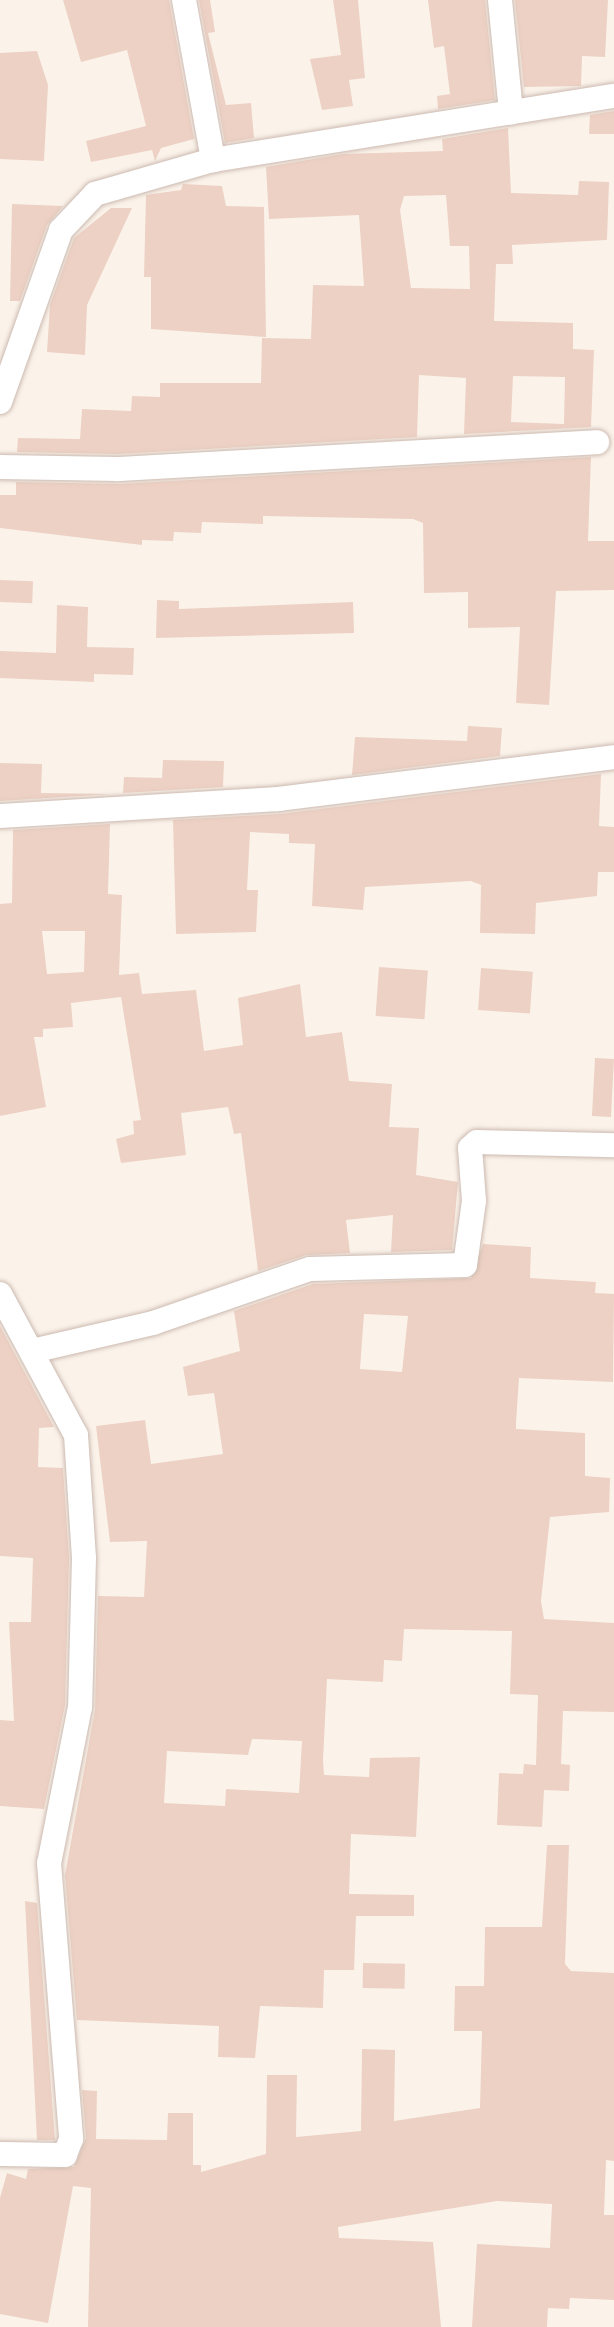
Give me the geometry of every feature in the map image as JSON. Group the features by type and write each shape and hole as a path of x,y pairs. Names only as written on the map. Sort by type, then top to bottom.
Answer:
{"street":[{"path":"184,0 213,160"},
{"path":"500,0 511,112"},
{"path":"0,402 61,230 95,194 213,160 614,96"},
{"path":"0,467 118,469 597,442"},
{"path":"0,816 278,799 614,757"},
{"path":"32,1351 153,1323 310,1269 465,1265 474,1201 470,1148 477,1142 614,1145"},
{"path":"0,1294 76,1435 84,1558 80,1707 49,1863 71,2139 65,2155 2,2160"}],"building":[{"path":"63,0 169,0 194,139 161,148 155,161 152,150 91,162 86,141 146,126 127,50 81,62"},
{"path":"199,0 210,0 215,32 208,33 226,105 251,103 254,138 225,143"},
{"path":"333,0 358,0 365,78 349,80 353,106 322,110 310,59 341,55"},
{"path":"428,0 485,0 495,100 438,109 437,96 450,94 444,46 434,48"},
{"path":"515,0 608,0 605,57 582,56 581,86 524,87"},
{"path":"37,51 48,85 44,161 0,159 0,53"},
{"path":"614,111 614,134 589,134 590,115"},
{"path":"508,128 511,193 578,195 579,181 609,182 607,240 512,245 513,264 496,264 494,321 573,323 573,349 594,350 591,427 464,434 466,378 419,375 417,437 118,454 17,452 18,438 80,439 82,409 131,411 132,396 160,397 160,383 261,383 262,338 311,339 313,285 364,286 359,215 269,219 266,167 343,154 443,151 442,139","holes":["446,195 450,246 469,246 470,289 411,288 400,210 404,196","513,376 565,377 564,424 511,422"]},
{"path":"183,184 222,186 226,206 264,207 266,337 151,329 151,277 144,277 146,195 181,190"},
{"path":"12,204 63,206 47,225 20,301 10,301"},
{"path":"111,208 132,208 87,305 85,355 47,352 50,305 74,238"},
{"path":"591,457 588,541 614,541 614,590 556,591 549,705 516,703 520,627 468,628 468,592 424,593 423,523 413,519 263,516 263,524 202,522 201,533 174,532 173,541 142,540 142,545 0,528 0,495 16,495 16,482 119,484"},
{"path":"0,580 33,581 32,603 0,602"},
{"path":"157,600 179,601 179,609 353,602 354,633 156,638"},
{"path":"57,605 88,607 87,647 134,648 133,675 94,674 94,682 0,678 0,651 56,653"},
{"path":"468,726 502,728 500,756 352,775 355,737 467,741"},
{"path":"163,760 224,761 223,787 123,793 124,777 162,778"},
{"path":"0,763 42,764 41,793 110,794 0,801"},
{"path":"601,774 599,826 614,827 614,872 598,872 597,896 536,903 535,934 480,933 481,885 471,881 365,887 363,910 312,906 315,844 289,843 289,834 250,832 247,890 258,890 256,932 176,934 173,820 280,814"},
{"path":"110,824 108,894 122,895 119,975 139,973 142,994 196,990 204,1051 243,1045 238,998 300,984 306,1037 342,1032 349,1081 392,1084 389,1127 419,1128 416,1175 458,1182 452,1250 391,1252 393,1215 346,1220 350,1253 306,1255 258,1271 241,1133 234,1134 228,1107 181,1113 186,1155 121,1163 116,1139 134,1134 133,1121 141,1120 121,997 71,1003 73,1027 43,1029 43,1037 34,1037 46,1107 0,1116 0,904 12,903 13,830","holes":["42,931 85,931 84,972 47,974"]},
{"path":"379,967 428,970 424,1019 376,1016"},
{"path":"481,968 533,972 530,1014 478,1010"},
{"path":"595,1058 614,1059 611,1117 592,1116"},
{"path":"483,1244 531,1247 530,1278 596,1282 595,1293 614,1294 613,1382 519,1378 516,1429 585,1433 585,1476 610,1478 609,1512 550,1517 541,1601 544,1619 614,1623 614,1712 563,1711 561,1764 570,1765 569,1791 544,1790 542,1827 497,1825 499,1773 523,1774 524,1764 536,1765 538,1695 510,1694 512,1631 404,1629 402,1661 384,1660 383,1682 327,1679 323,1760 324,1775 369,1777 370,1758 420,1757 416,1837 351,1834 349,1894 414,1895 414,1916 356,1916 354,1970 324,1970 323,2008 260,2006 255,2058 218,2057 219,2026 77,2020 65,1875 95,1710 98,1596 144,1597 147,1541 110,1542 96,1426 145,1420 151,1464 223,1454 214,1393 188,1396 183,1367 240,1351 234,1311 313,1284 471,1278","holes":["364,1314 408,1316 402,1372 360,1369","252,1739 302,1741 299,1793 226,1789 225,1806 164,1803 167,1751 248,1755"]},
{"path":"0,1326 54,1427 39,1428 38,1467 63,1468 69,1558 65,1705 44,1809 0,1806 0,1720 14,1721 9,1622 31,1622 33,1558 0,1556"},
{"path":"547,1845 569,1845 565,1964 571,1971 614,1973 614,2161 606,2160 604,2215 614,2215 614,2300 570,2298 569,2309 548,2308 547,2327 472,2327 477,2244 550,2248 552,2204 497,2201 338,2227 339,2238 433,2242 441,2327 88,2327 91,2188 73,2186 48,2323 0,2314 0,2198 7,2173 26,2179 28,2169 74,2167 86,2138 82,2090 97,2091 96,2139 167,2140 168,2113 193,2113 193,2165 201,2165 201,2172 266,2154 267,2075 297,2075 296,2137 361,2131 362,2049 395,2050 394,2121 480,2108 482,2031 454,2031 455,1986 484,1986 485,1927 542,1927"},
{"path":"25,1901 37,1903 55,2140 37,2140"},
{"path":"363,1963 405,1964 405,1989 363,1988"}]}
